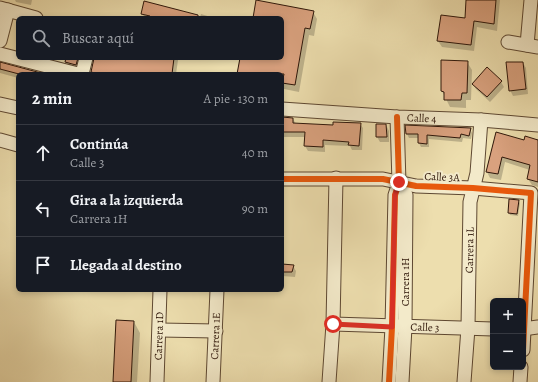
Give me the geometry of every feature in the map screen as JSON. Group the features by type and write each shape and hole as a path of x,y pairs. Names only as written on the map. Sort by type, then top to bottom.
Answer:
{"street":[{"path":"508,42 533,46 532,0"},
{"path":"0,41 4,9 29,16"},
{"path":"0,54 16,58"},
{"path":"23,60 70,72"},
{"path":"82,72 86,60"},
{"path":"0,104 16,108"},
{"name":"Calle 4","path":"284,109 397,117 481,120 538,125"},
{"name":"Carrera 1H","path":"397,117 399,182 395,195 402,382"},
{"name":"Carrera 1L","path":"464,382 468,328 470,202 477,173 481,120"},
{"path":"0,140 16,144"},
{"path":"330,382 333,324 336,178"},
{"name":"Calle 3A","path":"284,179 383,179 416,186 473,188 531,193 526,298"},
{"name":"Carrera 1D","path":"157,382 160,330 160,292"},
{"name":"Carrera 1E","path":"213,382 217,292"},
{"name":"Calle 3","path":"333,324 490,329"},
{"name":"Carrera 1H","path":"389,382 399,327"},
{"path":"526,329 538,327"},
{"path":"160,330 216,332"},
{"path":"520,382 521,370"}],"building":[{"path":"256,0 314,11 310,29 305,28 295,85 284,83 284,72 237,72 240,60 284,60 284,16 253,16"},
{"path":"466,0 496,0 494,24 474,21 471,45 437,41 441,15 465,18"},
{"path":"144,1 198,16 150,16 141,14"},
{"path":"66,60 77,60 76,65 65,62"},
{"path":"94,60 174,60 172,72 91,72"},
{"path":"441,60 468,61 467,93 462,93 461,100 444,100 444,92 441,91"},
{"path":"0,62 37,72 16,72 16,73 0,69"},
{"path":"506,62 523,62 526,89 509,91"},
{"path":"487,67 502,81 487,97 472,84"},
{"path":"284,117 293,118 293,123 333,125 333,122 361,123 359,146 348,145 349,142 323,140 323,147 304,146 305,132 284,132"},
{"path":"376,124 386,124 387,137 376,137"},
{"path":"405,125 471,128 469,136 461,134 460,138 427,135 427,144 418,143 418,134 406,134"},
{"path":"496,132 524,140 525,136 538,140 538,182 527,179 530,165 502,157 498,174 486,172"},
{"path":"509,199 519,200 517,214 508,213"},
{"path":"284,264 294,265 292,272 284,272"},
{"path":"116,320 134,321 131,382 113,382"}],"cycle path":[{"path":"389,382 392,327 395,195 399,183 397,117"},
{"path":"284,179 383,179 416,186 473,188 531,193 524,334"}],"route":[{"path":"333,324 392,327 395,195 399,182"}]}
